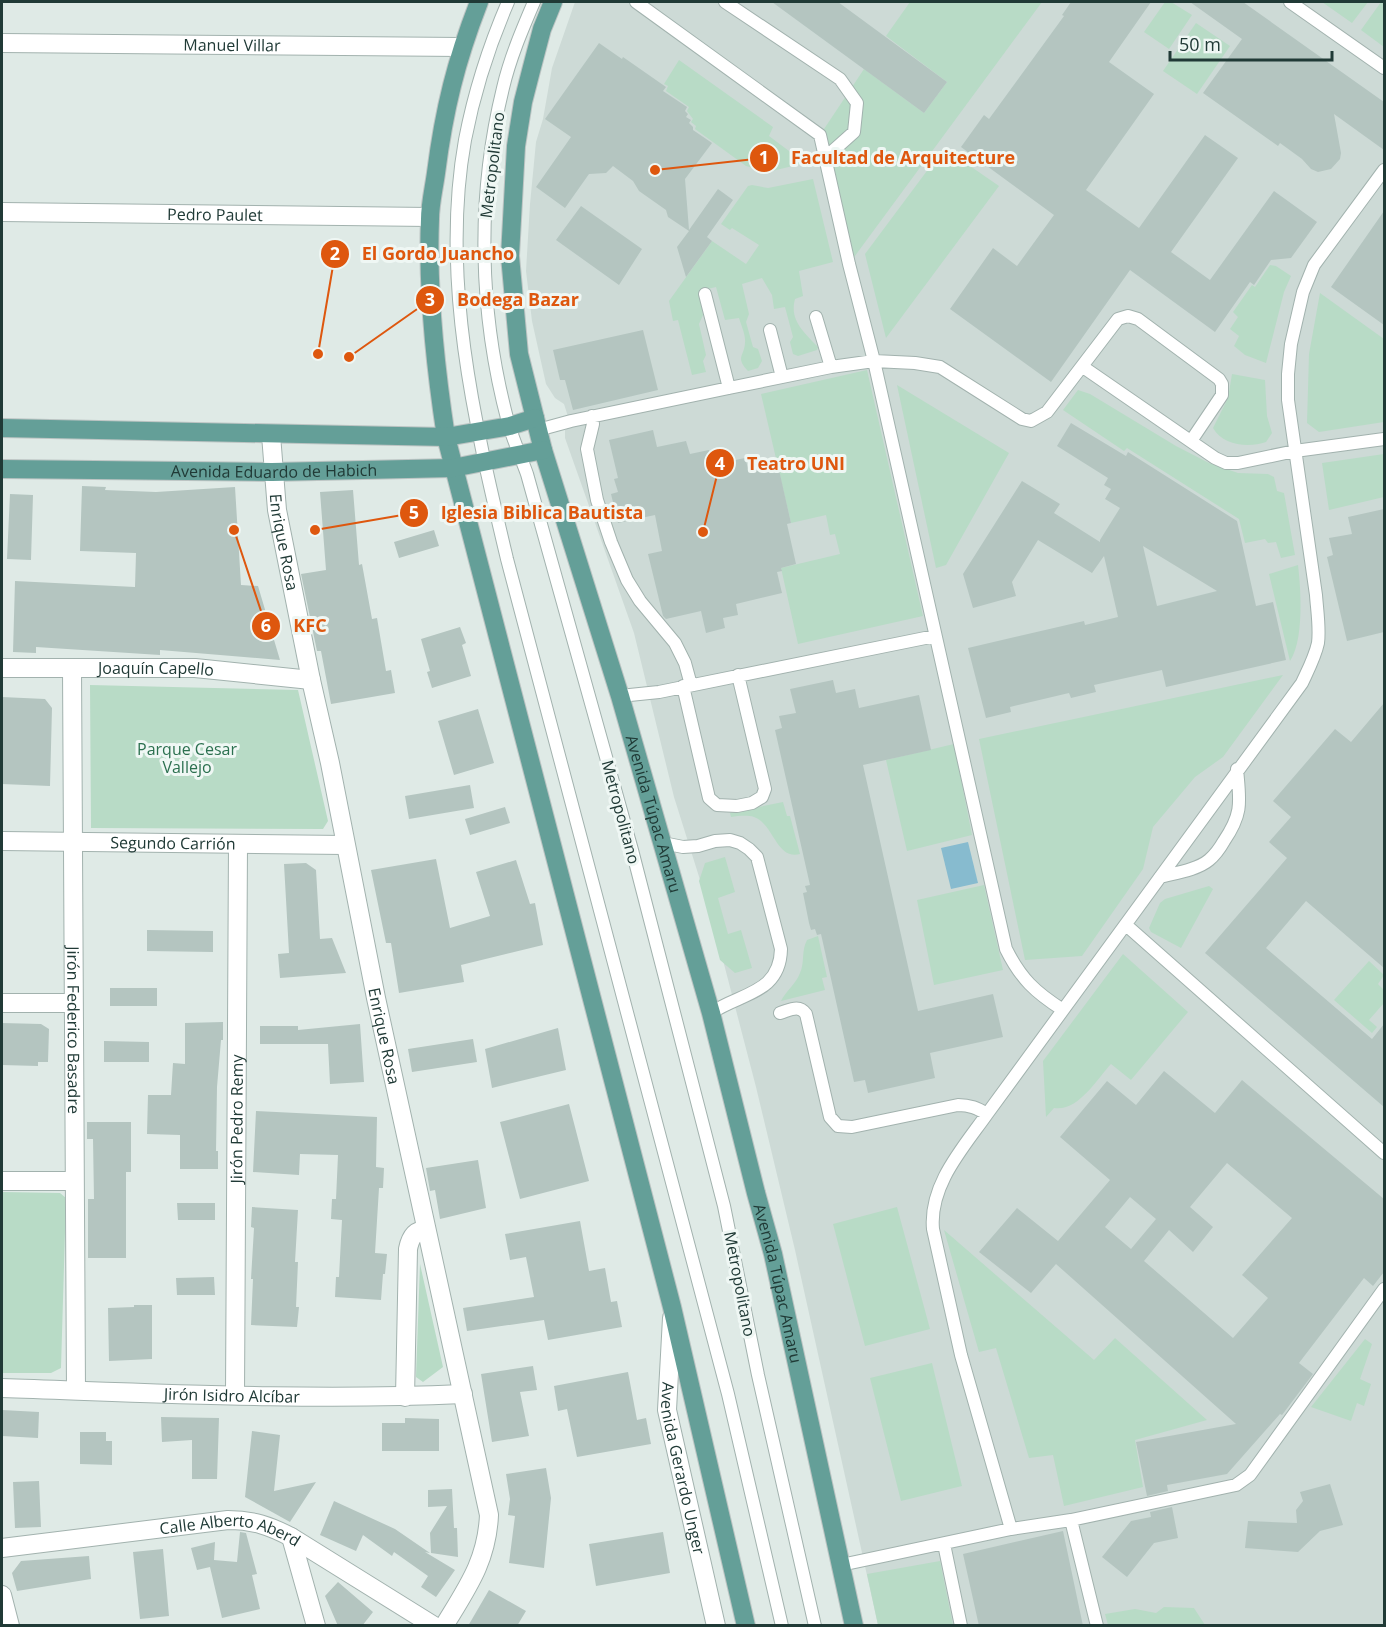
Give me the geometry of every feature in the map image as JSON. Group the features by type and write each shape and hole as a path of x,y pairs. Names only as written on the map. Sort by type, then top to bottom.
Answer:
{"main road":[{"path":"479,2 450,87 442,126 430,218 432,319 446,437 672,1307 746,1626"},
{"name":"Avenida Túpac Amaru","path":"553,2 543,29 523,102 512,195 510,256 516,332 525,384 543,450 620,696 711,1013 773,1254 854,1626"},
{"name":"Avenida Eduardo de Habich","path":"2,428 446,437 536,424"},
{"name":"Avenida Eduardo de Habich","path":"2,469 272,472 453,468 543,450"}],"street":[{"name":"Manuel Villar","path":"2,43 462,47"},
{"name":"Pedro Paulet","path":"2,212 430,218"},
{"name":"Enrique Rosa","path":"271,435 272,472 277,510 311,680 426,1230 489,1515 485,1552 444,1626"},
{"name":"Joaquín Capello","path":"2,668 195,668 311,680"},
{"name":"Jirón Federico Basadre","path":"72,668 71,753 74,840 72,1003 76,1390"},
{"name":"Segundo Carrión","path":"2,841 74,840 345,845"},
{"name":"Jirón Pedro Remy","path":"235,1395 238,844"},
{"path":"2,1003 72,1003"},
{"path":"2,1181 74,1182"},
{"path":"405,1397 408,1249 414,1234 420,1230 426,1230"},
{"name":"Avenida Gerardo Unger","path":"672,1307 667,1410 716,1626"},
{"name":"Jirón Isidro Alcíbar","path":"2,1388 235,1395 405,1397 463,1394"},
{"name":"Calle Alberto Aberd","path":"2,1548 228,1520 246,1520 267,1524 291,1537 434,1626"},
{"path":"291,1537 316,1626"},
{"path":"2,1595 10,1626"}],"lane":[{"name":"Metropolitano","path":"507,2 491,40 472,108 465,142 459,195 460,303 479,431 507,559 728,1394 782,1626"},
{"name":"Metropolitano","path":"534,2 503,86 492,136 484,223 485,278 490,336 510,426 632,850 724,1206 758,1375 815,1626"},
{"path":"636,2 820,135 874,362 1006,949 1016,970 1029,986 1063,1010"},
{"path":"724,2 840,79 857,103 854,132 826,157"},
{"path":"1290,2 1384,68"},
{"path":"1011,1529 961,1354 931,1215 941,1183 987,1114 1302,683 1318,643 1316,595 1288,400 1288,374 1297,314 1314,265 1384,170"},
{"path":"705,294 729,388"},
{"path":"536,424 592,416 831,367 874,362 915,363 940,367 1022,419 1031,421 1047,412 1118,319 1128,316 1138,320 1215,375 1222,384 1222,395 1191,441"},
{"path":"816,317 831,367"},
{"path":"770,330 783,377"},
{"path":"1083,367 1226,463 1238,463 1295,451 1384,439"},
{"path":"592,416 587,448 597,500 611,542 631,587 675,643 685,663 687,686 709,798 717,805 737,806 752,803 762,797 765,789 738,675"},
{"path":"620,696 660,692 935,636"},
{"path":"1160,877 1200,865 1209,860 1218,850 1235,825 1238,815 1240,805 1237,769"},
{"path":"663,843 683,847 730,840 740,843 757,857 781,949 781,962 770,982 762,989 726,1003 711,1013"},
{"path":"1126,925 1384,1153"},
{"path":"780,1012 797,1008 806,1014 830,1117 838,1126 852,1128 958,1105 979,1108 987,1114"},
{"path":"841,1565 1236,1485 1250,1475 1384,1289"},
{"path":"1071,1520 1097,1626"},
{"path":"944,1544 961,1626"}],"shaded area":[{"path":"575,2 1384,2 1384,1625 878,1625 795,1250 712,918 674,797 634,633 565,438 565,430 571,426 564,404 555,398 546,384 532,321 526,271 536,142 543,119 552,68"}],"green space":[{"path":"910,2 1042,2 849,264 820,135 864,69 924,113 947,82 886,36"},
{"path":"1165,2 1171,2 1192,15 1169,49 1144,32"},
{"path":"1322,2 1368,2 1352,23"},
{"path":"1381,2 1384,2 1384,47 1361,30"},
{"path":"1196,23 1230,46 1197,94 1163,71"},
{"path":"679,60 773,127 769,136 805,163 768,172 746,166 695,129 696,126 691,122 693,119 687,111 689,107 666,91 668,86 664,84"},
{"path":"944,148 999,186 886,338 865,254"},
{"path":"813,179 833,262 799,271 803,296 795,299 794,314 799,326 818,347 817,350 798,356 793,354 790,342 793,337 785,307 774,309 772,295 762,278 742,284 749,314 746,322 753,347 758,349 762,361 758,368 748,371 741,360 745,340 739,318 725,320 716,287 699,291 703,315 699,324 706,355 703,361 706,372 692,375 678,320 673,321 669,301 712,241 746,264 759,245 732,228 730,230 721,224 748,186 768,188"},
{"path":"1270,265 1276,266 1291,276 1284,292 1266,363 1245,355 1234,346 1239,336 1230,329 1238,317 1233,312 1252,285 1255,287"},
{"path":"1320,293 1384,339 1384,422 1319,432 1307,423 1309,354"},
{"path":"867,370 923,616 798,644 781,568 840,554 835,534 830,535 826,515 791,523 761,394"},
{"path":"1232,374 1265,380 1267,416 1272,433 1266,442 1252,445 1237,444 1223,439 1213,428 1228,398"},
{"path":"897,385 1009,453 946,565 936,568"},
{"path":"1078,390 1090,394 1176,446 1209,463 1238,473 1268,474 1274,477 1277,491 1284,493 1295,555 1281,558 1276,542 1268,543 1265,539 1245,543 1239,519 1127,448 1124,451 1063,410"},
{"path":"1384,454 1384,497 1329,510 1322,463"},
{"path":"1298,565 1300,601 1298,641 1290,661 1269,574"},
{"path":"1283,675 1223,757 1195,777 1153,827 1143,869 1082,956 1025,960 979,739"},
{"name":"Parque Cesar Vallejo","path":"90,685 298,690 328,821 323,829 91,828"},
{"path":"954,744 972,835 907,851 886,760"},
{"path":"783,802 787,816 790,816 800,854 786,852 780,847 761,821 749,816 731,817 730,813"},
{"path":"725,857 735,892 718,898 728,934 741,930 752,968 735,973 720,960 699,881 705,863"},
{"path":"984,885 1003,970 934,985 917,900"},
{"path":"1209,886 1213,889 1181,948 1151,932 1149,928 1160,903 1165,899"},
{"path":"818,936 827,977 822,978 825,990 781,1001 800,973 807,940"},
{"path":"1123,954 1188,1012 1131,1080 1111,1064 1079,1100 1063,1108 1054,1108 1046,1117 1043,1061"},
{"path":"1369,961 1384,975 1378,984 1384,990 1384,1003 1369,1020 1377,1027 1372,1033 1334,1000"},
{"path":"2,1192 60,1193 66,1198 61,1368 51,1373 2,1373"},
{"path":"897,1207 930,1329 865,1346 833,1224"},
{"path":"944,1230 1094,1360 1115,1338 1207,1420 1135,1440 1143,1487 1064,1506 1053,1455 1029,1458 996,1348 979,1352"},
{"path":"420,1264 443,1367 423,1382 416,1377"},
{"path":"1365,1339 1372,1344 1360,1379 1371,1384 1364,1406 1357,1403 1351,1421 1311,1407"},
{"path":"932,1363 962,1486 901,1501 870,1378"},
{"path":"940,1561 953,1625 878,1625 867,1574"},
{"path":"1164,1607 1194,1608 1205,1625 1108,1625 1105,1614 1135,1609 1156,1613"}],"water":[{"path":"968,842 978,883 951,889 941,848"}],"building":[{"path":"772,2 838,2 947,82 924,113"},
{"path":"1071,2 1151,2 1109,62 1154,94 1086,190 1139,228 1205,135 1238,158 1171,252 1210,280 1274,191 1317,222 1291,258 1271,260 1254,285 1250,282 1215,332 1130,270 1051,382 950,309 993,248 1017,266 1054,215 961,147 984,115 989,119 1064,16 1062,15"},
{"path":"1190,2 1243,2 1384,102 1384,150 1334,114 1340,159 1331,169 1318,172 1311,169 1302,159 1280,143 1278,146 1203,93 1242,39"},
{"path":"599,43 666,87 663,91 687,107 686,117 691,120 689,123 693,130 712,143 685,179 689,230 718,189 733,200 707,237 712,241 686,277 677,247 689,231 668,217 666,210 639,191 633,181 613,166 606,173 589,174 565,208 536,187 571,137 545,119"},
{"path":"581,206 642,249 619,285 556,240"},
{"path":"1384,211 1384,325 1331,287"},
{"path":"643,330 658,390 573,410 565,380 560,380 553,350"},
{"path":"1071,423 1126,456 1128,452 1237,521 1256,606 1273,602 1286,660 1166,687 1162,670 1094,685 1096,692 1071,698 1069,693 1010,707 1011,712 986,718 968,648 1084,621 1085,625 1118,617 1104,556 1092,573 1038,540 1012,582 1016,596 973,608 963,574 1022,481 1060,504 1054,513 1100,542 1120,508 1105,499 1111,489 1104,485 1108,478 1057,446","holes":["1143,546 1217,591 1157,606"]},
{"path":"653,430 657,447 686,441 690,454 709,450 712,465 745,458 748,468 777,461 791,523 787,524 796,564 781,568 782,571 777,572 782,593 736,604 738,615 723,618 725,628 706,633 701,611 666,619 663,616 648,554 662,551 655,515 618,523 611,494 618,492 614,479 618,478 609,440"},
{"path":"82,486 106,487 105,490 156,492 235,487 241,585 258,586 280,660 160,650 160,655 36,647 36,653 13,652 15,581 135,587 136,553 80,551"},
{"path":"353,490 359,565 362,564 372,619 377,618 386,671 391,670 395,693 331,704 321,651 317,651 301,574 326,570 320,492"},
{"path":"10,494 33,495 31,560 7,559"},
{"path":"1384,509 1384,632 1347,641 1327,557 1333,555 1329,538 1352,534 1348,517"},
{"path":"434,530 439,546 399,558 394,542"},
{"path":"460,627 466,643 462,645 471,676 432,688 421,639"},
{"path":"833,680 836,693 855,689 859,708 919,695 931,750 863,765 918,1011 993,994 1003,1037 930,1053 935,1078 868,1093 865,1080 854,1082 821,934 817,935 815,929 811,930 809,923 803,893 807,892 805,886 810,885 775,730 782,728 779,716 796,713 790,689"},
{"path":"2,697 45,699 52,708 50,786 2,784"},
{"path":"1384,703 1384,968 1306,901 1266,948 1372,1039 1384,1024 1384,1107 1205,953 1287,858 1269,842 1291,817 1273,801 1335,729 1351,742"},
{"path":"478,709 494,763 454,775 438,721"},
{"path":"470,785 474,808 409,819 405,796"},
{"path":"505,807 510,823 470,835 465,819"},
{"path":"436,859 450,928 490,916 476,872 516,860 530,904 535,903 543,945 461,965 464,982 399,993 391,943 386,943 371,870"},
{"path":"306,863 316,870 320,939 332,938 346,973 280,978 278,954 289,953 284,864"},
{"path":"147,930 213,931 213,952 147,951"},
{"path":"110,988 157,988 157,1006 110,1006"},
{"path":"223,1022 217,1087 218,1169 180,1169 180,1135 147,1134 148,1095 171,1095 173,1063 185,1064 185,1023"},
{"path":"2,1023 41,1024 49,1029 48,1062 38,1062 38,1066 2,1065"},
{"path":"360,1024 364,1082 330,1084 328,1044 260,1044 260,1026 298,1026 298,1030"},
{"path":"558,1028 566,1070 492,1088 485,1049"},
{"path":"473,1039 477,1062 412,1072 408,1049"},
{"path":"104,1041 149,1042 149,1062 104,1062"},
{"path":"1164,1071 1215,1113 1242,1080 1384,1199 1384,1272 1373,1286 1364,1278 1299,1363 1313,1374 1282,1415 1280,1414 1227,1474 1167,1485 1168,1491 1147,1496 1136,1442 1236,1424 1056,1264 1031,1293 979,1252 1017,1208 1058,1241 1110,1180 1060,1137 1107,1081 1136,1105","holes":["1227,1163 1292,1218 1242,1275 1268,1298 1233,1338 1144,1261 1169,1230 1193,1252 1213,1227 1190,1207","1130,1197 1156,1219 1131,1249 1105,1227"]},
{"path":"569,1104 589,1181 520,1199 500,1122"},
{"path":"256,1111 377,1117 376,1167 384,1168 383,1188 379,1188 375,1253 387,1254 381,1300 335,1297 336,1277 339,1277 342,1220 331,1219 332,1199 336,1199 338,1155 300,1154 299,1175 253,1172"},
{"path":"87,1122 131,1122 131,1172 126,1172 126,1258 88,1258 88,1199 94,1199 93,1139 87,1139"},
{"path":"478,1160 486,1208 440,1219 435,1190 430,1191 426,1168"},
{"path":"177,1203 215,1203 215,1220 178,1220"},
{"path":"252,1207 298,1210 295,1262 298,1262 297,1327 251,1325 254,1228 251,1227"},
{"path":"580,1221 589,1271 605,1268 611,1302 617,1301 622,1327 548,1340 544,1320 467,1331 463,1308 534,1297 526,1257 510,1260 505,1234"},
{"path":"214,1277 215,1295 177,1295 176,1278"},
{"path":"134,1305 152,1305 152,1359 109,1361 108,1308 134,1307"},
{"path":"533,1366 537,1390 520,1392 529,1436 492,1442 481,1374"},
{"path":"628,1372 637,1420 646,1418 651,1444 577,1457 567,1409 558,1411 554,1386"},
{"path":"2,1410 39,1412 38,1438 2,1436"},
{"path":"161,1417 219,1418 217,1479 192,1479 192,1440 162,1442"},
{"path":"405,1418 439,1419 439,1451 382,1451 382,1423 405,1423"},
{"path":"252,1431 280,1435 274,1491 316,1482 290,1522 245,1497"},
{"path":"80,1432 106,1432 106,1441 112,1441 112,1465 80,1464"},
{"path":"546,1468 551,1498 544,1568 509,1563 515,1516 508,1515 510,1499 506,1474"},
{"path":"39,1481 41,1527 15,1528 13,1482"},
{"path":"1330,1484 1343,1525 1320,1531 1298,1552 1245,1548 1248,1521 1297,1523 1296,1510 1303,1501 1300,1492"},
{"path":"452,1489 458,1557 431,1553 430,1533 447,1506 428,1507 428,1490"},
{"path":"334,1501 395,1529 430,1553 425,1552 455,1570 436,1597 421,1587 428,1576 394,1552 392,1556 363,1535 356,1551 320,1535"},
{"path":"1172,1507 1178,1538 1154,1543 1127,1577 1102,1557 1131,1521 1151,1517 1150,1512"},
{"path":"1063,1531 1083,1626 979,1626 963,1554"},
{"path":"240,1532 246,1533 257,1574 252,1575 260,1609 222,1618 210,1567 197,1570 191,1548 215,1542 214,1560 237,1562"},
{"path":"663,1532 670,1573 596,1586 589,1544"},
{"path":"163,1549 169,1616 140,1619 133,1552"},
{"path":"89,1556 91,1579 17,1591 12,1573 21,1561"},
{"path":"338,1582 373,1612 362,1626 338,1626 325,1596"},
{"path":"489,1590 526,1611 517,1626 468,1626"}],"place":[{"name":"Facultad de Arquitecture","path":"655,170"},
{"name":"El Gordo Juancho","path":"318,354"},
{"name":"Bodega Bazar","path":"349,357"},
{"name":"KFC","path":"234,530"},
{"name":"Iglesia Biblica Bautista","path":"315,530"},
{"name":"Teatro UNI","path":"703,532"}]}
